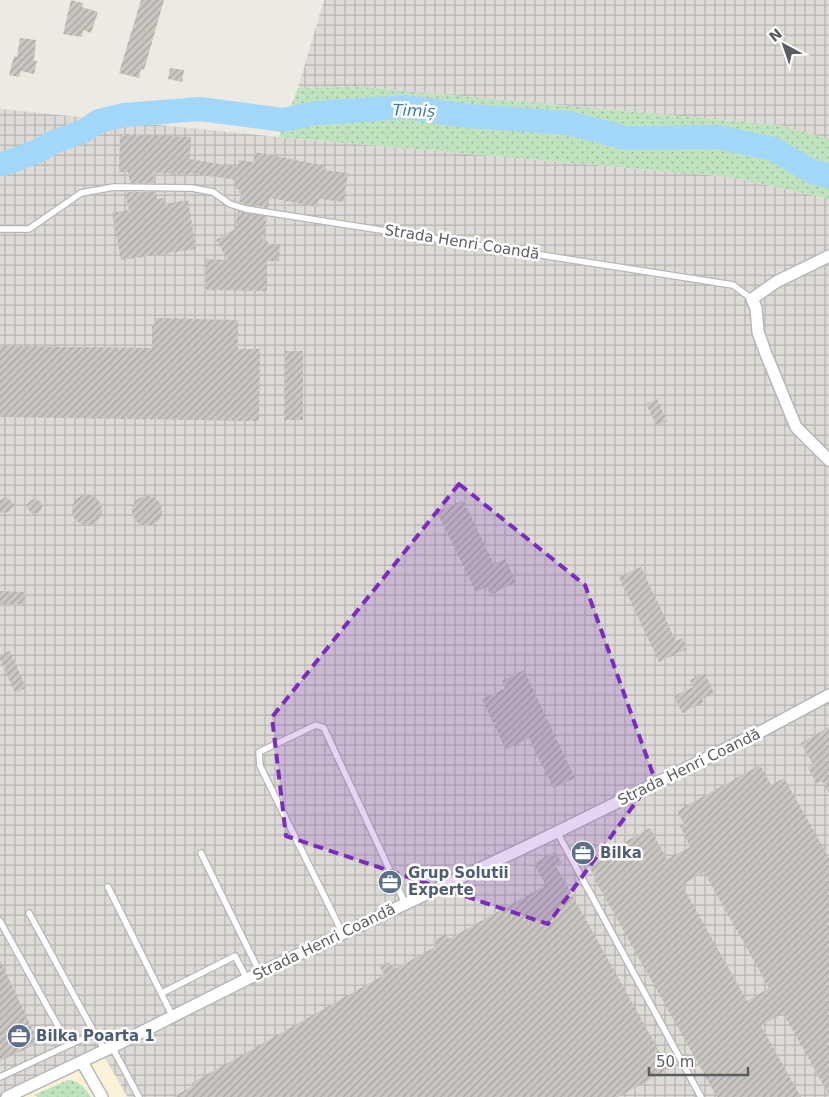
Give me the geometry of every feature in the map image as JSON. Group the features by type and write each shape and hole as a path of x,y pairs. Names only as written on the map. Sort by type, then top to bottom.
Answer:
{"street":[{"path":"829,256 776,282 752,299 756,308 758,332 796,427 829,460"},
{"name":"Strada Henri Coandă","path":"7,1097 82,1062 247,979 557,832 762,731 829,695"},
{"path":"82,1062 102,1097"}],"lane":[{"name":"Strada Henri Coandă","path":"0,229 29,229 81,193 114,186 192,188 213,192 230,204 246,209 733,285 752,299"},
{"path":"343,934 260,766 259,752 316,725 324,728 405,903"},
{"path":"557,832 701,1097"},
{"path":"202,852 260,973"},
{"path":"108,887 172,1017"},
{"path":"29,913 95,1034 108,1049 139,1097"},
{"path":"0,921 63,1035 68,1041 73,1043"},
{"path":"162,994 236,956 247,979"},
{"path":"0,1076 95,1034"}],"highlighted area":[{"path":"459,484 585,585 654,777 548,924 286,836 272,717"}],"shaded area":[{"path":"324,0 829,0 829,139 778,125 362,87 298,88"},
{"path":"0,109 279,137 730,177 829,199 829,1097 128,1097 101,1051 8,1097 0,1097"},
{"path":"101,1051 126,1097 8,1097"}],"green space":[{"path":"362,87 779,125 829,139 829,199 730,177 279,137 298,88"},
{"path":"68,1080 75,1081 81,1085 91,1097 38,1097 34,1095"}],"building":[{"path":"71,0 83,3 82,7 98,12 91,33 83,30 82,37 63,34"},
{"path":"141,0 164,0 144,70 141,69 139,78 119,73"},
{"path":"20,38 36,40 34,60 37,61 34,74 21,71 19,77 9,75 14,56 17,57"},
{"path":"170,68 184,70 182,82 168,79"},
{"path":"120,134 191,137 190,159 238,167 239,160 253,162 255,152 325,166 324,170 348,173 344,202 319,199 318,207 270,198 268,208 239,202 241,193 238,193 239,189 235,189 236,180 189,173 153,173 155,183 130,183 128,172 119,172"},
{"path":"156,192 157,199 164,198 165,204 188,200 196,249 121,260 112,213 129,210 125,193"},
{"path":"238,211 267,217 263,241 268,241 268,244 280,244 279,261 267,261 267,291 206,290 206,259 228,260 216,240 235,229"},
{"path":"156,318 238,320 238,349 260,349 259,421 0,417 0,346 152,348 152,324 156,325"},
{"path":"285,351 303,351 303,420 284,420"},
{"path":"657,399 667,421 657,426 646,404"},
{"path":"87,495 98,499 102,510 98,521 87,525 76,521 72,510 76,499"},
{"path":"147,496 158,500 162,511 158,522 147,526 136,522 132,511 136,500"},
{"path":"9,499 14,505 9,512 0,513 0,500"},
{"path":"33,499 42,504 42,510 37,514 31,513 26,505"},
{"path":"463,500 494,564 505,559 516,582 490,595 487,587 476,592 437,512"},
{"path":"641,567 676,641 682,638 687,649 659,662 619,577"},
{"path":"0,591 25,592 25,604 0,604"},
{"path":"10,651 26,688 15,693 0,659 0,655"},
{"path":"524,670 575,778 553,788 529,738 506,750 482,699 506,688 502,681"},
{"path":"705,673 714,693 702,699 704,702 682,713 674,696 693,687 690,680"},
{"path":"829,727 829,793 822,781 817,784 808,768 813,765 801,743"},
{"path":"760,765 771,785 784,778 829,858 829,1095 783,1013 761,1026 801,1097 717,1097 595,880 587,863 650,828 667,859 690,847 680,826 684,824 677,811","holes":["704,872 769,988 747,1001 682,885"]},
{"path":"555,851 562,863 556,866 669,1069 618,1097 173,1097 193,1086 192,1083 384,975 380,967 389,962 395,969 437,946 434,940 446,934 449,939 546,885 534,864"},
{"path":"0,960 39,1043 0,1061"}],"waterway":[{"name":"Timiș","path":"0,164 7,163 40,150 53,142 82,132 99,121 124,115 200,109 283,120 317,113 406,107 468,116 568,123 626,138 718,137 773,149 813,172 829,176"}],"place":[{"name":"Bilka","path":"583,853"},
{"name":"Grup Solutii Experte","path":"390,882"},
{"name":"Bilka Poarta 1","path":"19,1036"}]}
